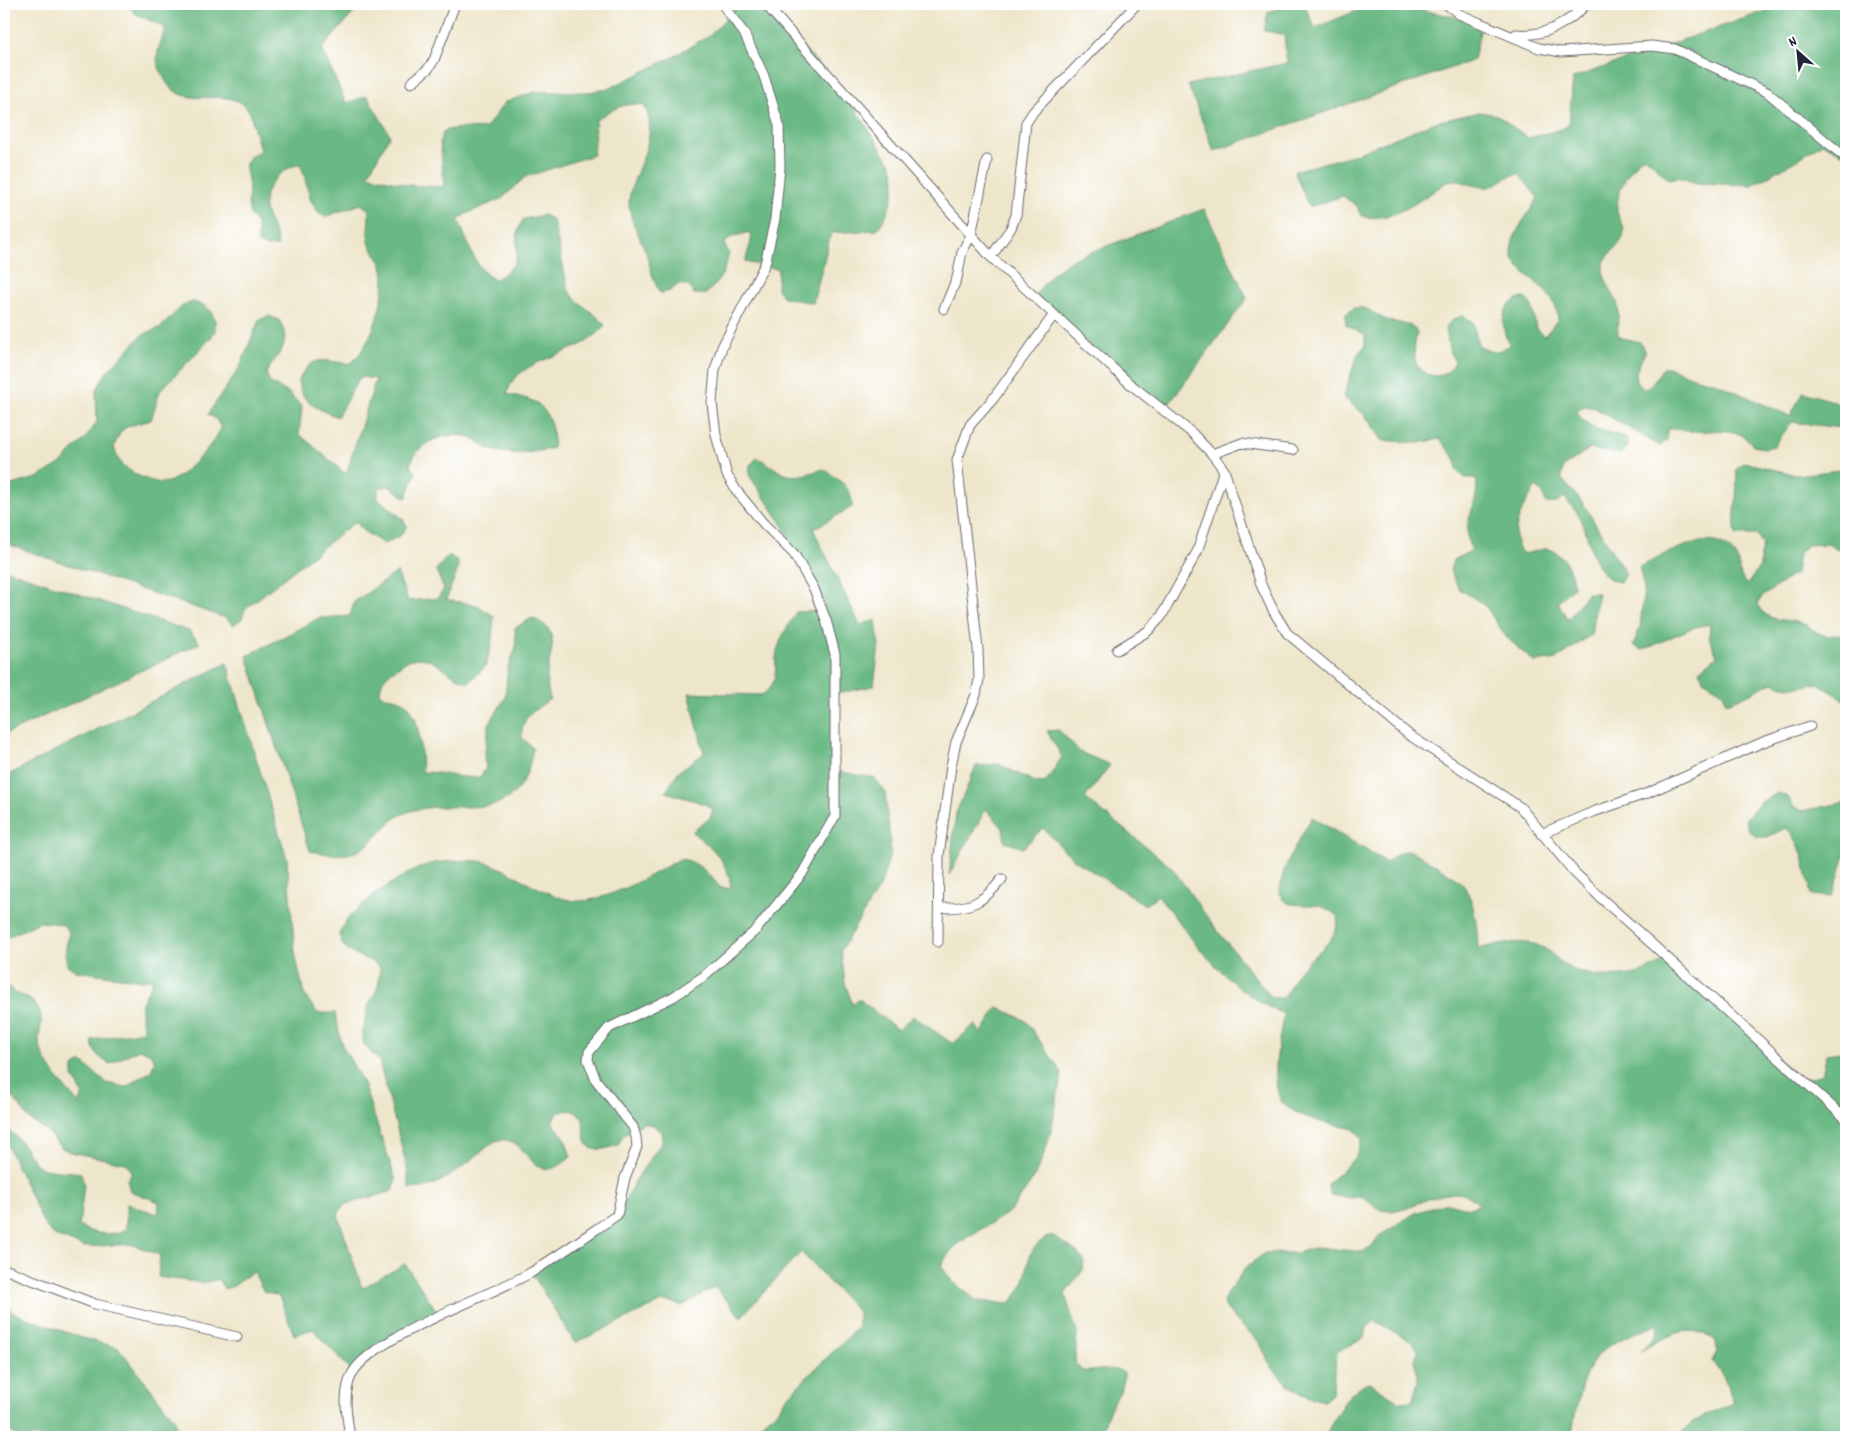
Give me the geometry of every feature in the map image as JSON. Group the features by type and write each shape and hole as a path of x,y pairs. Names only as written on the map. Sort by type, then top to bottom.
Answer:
{"street":[{"path":"410,83 428,69 434,60 455,4"},
{"path":"350,1437 346,1411 349,1383 353,1373 373,1352 405,1332 531,1272 617,1215 625,1178 637,1147 636,1137 633,1128 596,1080 588,1060 589,1052 609,1028 674,997 704,976 756,930 802,874 835,816 835,654 826,620 814,589 794,554 763,523 736,490 727,475 716,436 712,403 715,370 722,348 765,264 776,219 780,167 779,125 764,76 744,33 722,4"},
{"path":"766,4 991,257 1053,316 1129,383 1192,433 1212,454 1224,470 1262,587 1287,633 1409,735 1520,806 1575,873 1602,899 1846,1119"},
{"path":"991,257 1012,228 1016,216 1026,123 1033,112 1137,4"},
{"path":"1446,4 1459,14 1539,48 1560,52 1652,46 1675,49 1767,92 1846,158"},
{"path":"1508,34 1530,36 1550,31 1568,21 1587,4"},
{"path":"944,309 957,278 962,252 971,235 987,160"},
{"path":"938,942 939,856 951,766 956,742 971,709 979,679 978,649 957,460 970,425 992,399 1053,316"},
{"path":"1212,454 1242,443 1293,450"},
{"path":"1117,650 1148,632 1161,617 1198,552 1224,470"},
{"path":"1542,834 1593,812 1648,793 1763,742 1810,726"},
{"path":"939,908 969,907 981,900 1002,879"},
{"path":"4,1270 95,1304 237,1338"}],"green space":[{"path":"126,4 351,4 356,10 322,49 346,103 367,96 390,135 368,175 408,185 444,187 440,141 444,131 486,128 505,102 535,92 588,92 608,89 673,57 710,35 738,5 773,14 845,93 891,164 895,181 893,198 877,230 831,233 813,303 783,297 777,289 778,269 745,262 751,242 750,232 731,237 724,244 729,253 725,266 719,280 706,294 694,294 689,286 679,284 670,291 660,293 634,225 629,202 633,183 646,150 650,127 648,116 644,105 637,104 619,107 602,116 596,120 593,155 525,177 503,198 466,214 458,220 472,254 482,270 495,279 507,272 513,265 517,251 517,236 524,219 544,215 553,220 568,289 576,299 605,325 595,336 582,344 536,363 523,371 513,381 507,394 525,398 540,405 550,422 554,443 553,448 532,452 510,453 492,450 465,436 447,436 432,441 419,450 410,465 416,473 406,498 389,486 379,488 377,498 402,518 407,526 401,535 384,544 362,530 356,521 245,609 242,619 233,625 226,618 4,543 4,487 37,478 63,462 85,439 97,422 96,391 106,373 142,335 161,327 183,305 193,302 203,305 211,311 215,321 215,331 210,339 160,391 151,420 124,429 120,433 114,447 120,462 131,472 145,479 159,482 171,481 192,465 213,442 221,428 216,419 208,414 240,367 259,320 269,316 279,320 285,336 279,354 266,373 270,383 289,393 302,407 299,434 346,474 376,379 360,377 337,417 307,401 298,382 308,367 318,361 349,364 357,357 371,334 380,306 384,280 382,265 369,241 369,210 361,204 324,217 310,199 300,164 293,166 274,180 266,194 265,210 276,236 278,246 267,247 258,243 257,223 250,215 248,205 249,185 245,165 251,156 260,151 249,111 240,103 230,99 182,95 172,89 164,78 157,60 164,27 136,14"},
{"path":"1292,4 1304,4 1315,28 1373,4 1389,4 1482,22 1474,60 1214,151 1188,85 1287,63 1284,34 1264,31 1268,12"},
{"path":"1786,4 1846,4 1846,155 1822,143 1797,160 1752,185 1697,183 1678,177 1668,179 1644,156 1634,166 1621,188 1617,210 1624,228 1623,237 1604,262 1603,272 1618,307 1619,337 1640,342 1645,352 1636,372 1636,383 1644,389 1653,383 1664,366 1694,377 1712,381 1790,416 1803,392 1833,401 1846,410 1846,426 1841,428 1792,422 1774,446 1764,448 1753,446 1747,439 1731,431 1696,432 1667,429 1667,440 1660,446 1595,408 1584,406 1577,412 1586,423 1605,432 1626,437 1628,447 1621,454 1589,449 1563,467 1561,478 1582,502 1626,574 1620,582 1605,575 1595,561 1583,523 1573,508 1564,497 1557,503 1546,503 1543,493 1536,487 1526,502 1518,520 1516,538 1518,546 1523,554 1546,549 1552,550 1562,557 1573,581 1573,587 1558,602 1568,620 1587,593 1598,593 1591,635 1557,659 1534,662 1506,637 1485,605 1459,589 1450,570 1453,560 1472,550 1467,532 1476,496 1476,478 1465,478 1457,470 1456,460 1440,439 1417,443 1382,440 1365,415 1343,397 1358,354 1365,346 1365,335 1346,325 1345,315 1354,308 1365,308 1386,320 1409,325 1417,331 1414,351 1416,363 1421,371 1435,376 1444,374 1455,362 1450,353 1445,328 1452,320 1462,316 1473,322 1478,345 1490,351 1498,351 1510,345 1506,338 1503,323 1506,309 1517,300 1525,298 1532,306 1536,329 1545,336 1558,319 1555,306 1548,295 1514,260 1512,250 1516,233 1538,198 1519,174 1509,176 1487,187 1453,180 1448,181 1418,202 1396,213 1373,217 1361,216 1357,206 1343,196 1309,207 1294,171 1353,155 1435,122 1480,112 1497,115 1528,138 1559,130 1569,125 1573,78"},
{"path":"1204,209 1247,298 1164,411 1033,297 1053,273 1073,259"},
{"path":"757,458 781,472 794,476 824,469 848,489 852,500 852,507 813,529 860,625 876,620 879,645 874,686 835,694 836,771 875,778 885,792 891,852 881,884 841,950 845,983 853,1005 859,999 898,1030 913,1016 953,1044 975,1024 981,1034 998,1007 1026,1021 1062,1073 1049,1138 1031,1182 1008,1212 961,1242 946,1257 941,1266 953,1282 977,1301 1009,1304 1021,1288 1032,1252 1042,1241 1051,1235 1077,1252 1084,1260 1083,1270 1065,1294 1077,1333 1075,1363 1082,1371 1109,1369 1124,1372 1122,1388 1109,1411 1103,1429 1113,1437 745,1437 779,1409 785,1399 858,1327 858,1312 801,1252 741,1317 715,1287 682,1306 672,1302 662,1302 575,1343 531,1272 617,1215 638,1176 662,1142 661,1131 653,1125 644,1123 623,1135 618,1145 594,1149 587,1143 583,1118 574,1111 568,1110 557,1113 552,1122 565,1138 571,1157 554,1168 545,1169 538,1166 514,1143 505,1140 495,1141 443,1180 420,1188 409,1188 407,1167 379,1061 365,1046 362,1036 368,1006 378,988 380,968 349,951 341,941 341,931 347,920 358,909 387,886 424,866 445,862 484,862 507,871 558,897 570,900 582,901 606,896 680,859 698,865 721,888 731,888 723,862 712,849 692,832 709,819 713,810 705,804 666,792 678,772 704,753 689,693 762,695 772,684 778,648 796,612 823,611 783,525 749,475 750,465"},
{"path":"1743,462 1797,475 1840,470 1846,465 1846,552 1827,544 1807,545 1799,553 1796,573 1763,596 1757,604 1761,611 1772,618 1806,625 1823,635 1846,632 1846,701 1818,683 1801,687 1790,687 1773,682 1726,703 1723,692 1703,680 1700,670 1717,656 1709,637 1710,625 1687,630 1642,650 1633,645 1640,628 1644,588 1639,567 1674,550 1701,542 1713,542 1724,545 1734,554 1741,577 1747,585 1760,566 1760,555 1763,545 1757,535 1736,535 1736,470"},
{"path":"449,555 458,561 458,566 447,600 477,605 494,616 491,648 485,667 469,682 427,660 420,658 412,659 386,677 382,682 380,694 404,702 414,715 419,735 422,772 480,777 486,768 484,758 489,724 505,698 508,667 516,648 515,628 532,618 542,623 552,636 547,679 550,699 529,715 523,725 522,738 533,748 526,775 515,792 501,802 484,806 426,808 405,813 395,819 371,842 357,851 342,854 326,854 310,851 247,656 319,618 350,616 354,602 397,572 408,601 438,598 444,589 436,570"},
{"path":"4,569 189,631 200,643 4,735"},
{"path":"227,663 287,859 295,953 304,994 317,1013 335,1013 342,1045 362,1081 396,1180 393,1191 343,1205 338,1215 362,1288 405,1264 440,1316 405,1332 353,1373 313,1329 294,1335 279,1296 264,1292 253,1271 234,1286 224,1289 218,1279 204,1283 158,1277 160,1255 131,1244 84,1247 55,1236 47,1229 42,1220 9,1149 4,1129 19,1140 34,1161 42,1168 81,1173 84,1184 79,1226 84,1229 96,1233 109,1234 126,1229 126,1204 158,1214 159,1202 130,1191 127,1180 132,1171 125,1163 70,1152 60,1147 47,1131 30,1120 4,1085 4,980 14,993 30,999 37,1007 41,1018 39,1043 42,1052 56,1076 79,1104 83,1094 73,1077 73,1067 82,1062 106,1083 126,1087 151,1071 155,1061 149,1053 139,1049 110,1064 97,1055 92,1040 143,1031 141,1008 153,979 142,980 76,971 67,965 65,954 69,932 62,924 40,922 4,939 4,777"},
{"path":"1059,730 1080,752 1110,765 1085,798 1172,868 1212,924 1272,998 1284,998 1298,973 1330,940 1337,926 1338,917 1332,912 1322,907 1292,904 1283,899 1280,890 1287,864 1312,817 1387,863 1397,854 1403,851 1410,851 1438,866 1455,878 1464,886 1471,901 1476,924 1478,949 1499,944 1534,944 1545,949 1572,969 1588,974 1606,976 1624,976 1640,973 1664,961 1802,1080 1822,1074 1827,1054 1846,1051 1846,1429 1832,1429 1821,1437 1677,1437 1690,1425 1703,1417 1734,1403 1724,1378 1712,1361 1717,1352 1716,1341 1706,1335 1687,1331 1678,1333 1640,1351 1657,1335 1659,1324 1618,1341 1597,1356 1590,1366 1581,1389 1571,1437 1325,1437 1342,1405 1354,1391 1369,1382 1400,1402 1412,1401 1418,1381 1415,1360 1418,1350 1412,1342 1375,1321 1367,1327 1364,1337 1337,1352 1332,1394 1324,1401 1308,1397 1288,1385 1270,1364 1259,1343 1227,1309 1223,1303 1227,1293 1246,1267 1265,1253 1296,1253 1318,1247 1362,1252 1372,1246 1378,1237 1415,1213 1447,1203 1469,1208 1479,1205 1470,1197 1459,1193 1434,1197 1398,1210 1384,1211 1362,1196 1352,1198 1331,1195 1327,1184 1355,1158 1362,1139 1354,1129 1301,1115 1286,1106 1280,1099 1277,1089 1276,1062 1284,1014 1264,1005 1229,979 1184,930 1158,895 1145,905 1073,859 1043,828 1023,848 1005,842 1003,828 986,809 949,875 956,813 976,766 998,764 1035,782 1045,783 1062,757 1047,731"},
{"path":"1778,793 1788,797 1793,806 1802,811 1846,802 1846,852 1832,897 1811,895 1800,849 1797,841 1786,828 1767,837 1756,837 1749,830 1745,820 1759,803"},
{"path":"4,1279 11,1312 82,1338 119,1348 175,1420 178,1437 18,1437 4,1427"}]}
